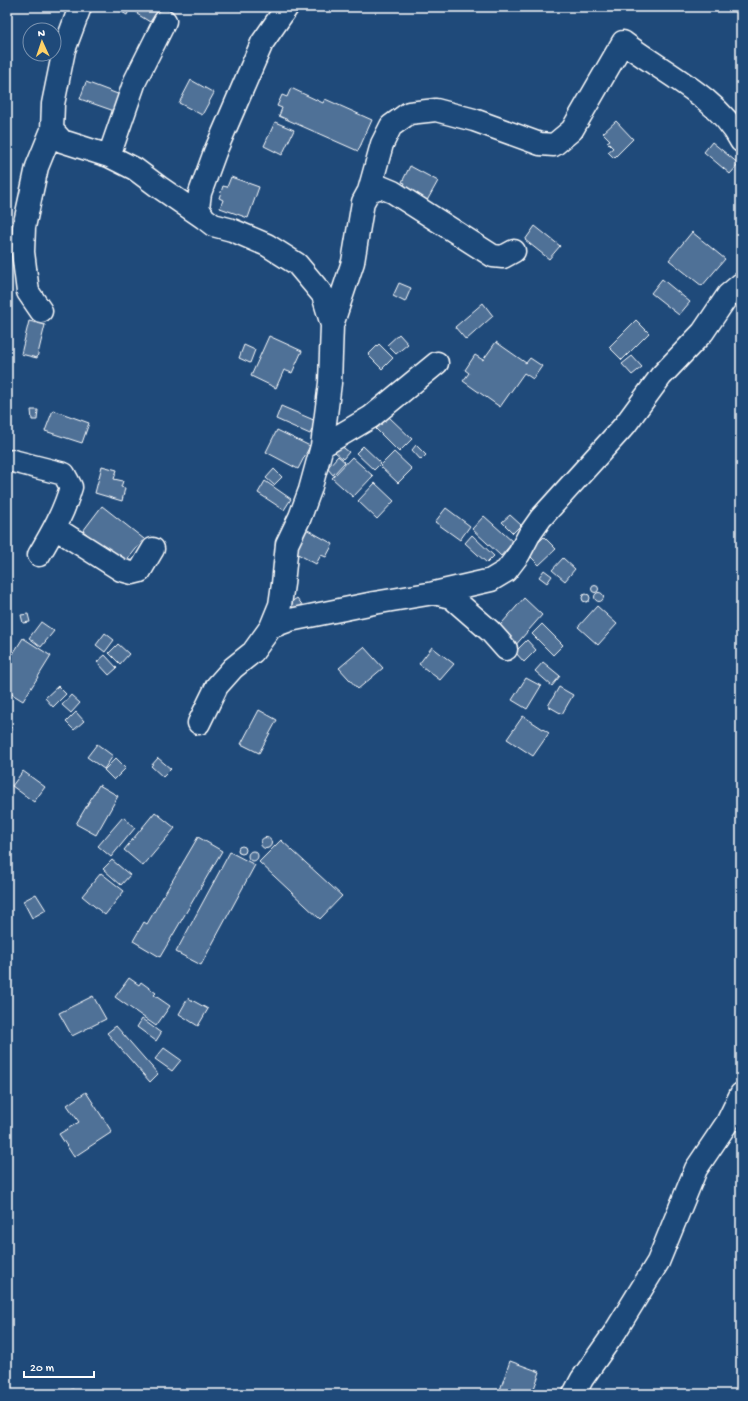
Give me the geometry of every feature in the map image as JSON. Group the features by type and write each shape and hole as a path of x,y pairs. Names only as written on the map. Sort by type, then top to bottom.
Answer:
{"street":[{"path":"41,311 28,292 23,252 24,227 37,167 52,130 53,104 64,50 80,7"},
{"path":"204,218 198,208 200,193 215,152 262,43 287,7"},
{"path":"109,156 135,80 165,21"},
{"path":"199,723 217,686 233,668 253,652 271,627 280,605 287,544 300,517 310,490 322,446 330,383 332,324 353,262 363,202 369,191 382,144 391,126 409,113 436,110 474,120 540,144 554,145 572,130 608,71 623,42 709,103 735,129 741,141"},
{"path":"52,130 62,140 109,156 135,169 212,225 232,230 267,245 298,264 323,295 332,324"},
{"path":"369,191 381,187 394,192 493,256 503,257 514,251"},
{"path":"271,627 290,620 374,603 434,593 491,580 506,571 519,554 540,518 625,425 662,376 703,332 728,295 741,284"},
{"path":"322,446 371,417 437,363"},
{"path":"13,461 64,474 71,487 67,504 39,555"},
{"path":"55,528 121,570 132,573 140,571 153,549"},
{"path":"434,593 451,597 490,631 506,649"},
{"path":"574,1394 582,1379 615,1332 658,1262 696,1169 734,1124 741,1094"}],"building":[{"path":"113,7 131,7 127,15"},
{"path":"141,7 160,7 150,22 137,14"},
{"path":"191,80 214,93 202,115 179,103"},
{"path":"86,82 123,96 117,112 80,99"},
{"path":"291,88 323,103 325,99 372,120 358,151 279,116 282,108 277,106 282,95 287,97"},
{"path":"616,121 633,139 614,158 608,152 613,148 607,142 610,140 603,133"},
{"path":"275,122 294,130 282,155 264,146"},
{"path":"712,142 739,164 730,174 704,152"},
{"path":"410,166 438,181 424,206 400,194 405,183 402,182"},
{"path":"231,177 259,187 248,218 220,208 223,200 219,198 223,186 227,187"},
{"path":"535,226 560,246 549,259 525,240"},
{"path":"692,232 725,259 702,286 669,260"},
{"path":"662,279 690,302 679,315 651,293"},
{"path":"399,283 411,288 405,302 393,296"},
{"path":"483,303 493,316 466,340 455,327"},
{"path":"636,320 649,333 622,360 609,347"},
{"path":"29,321 45,325 37,358 21,354"},
{"path":"399,334 408,344 396,354 387,345"},
{"path":"269,336 302,351 292,373 284,370 276,388 251,376"},
{"path":"496,342 526,363 530,358 542,366 533,379 524,373 500,407 463,381 469,373 465,370 475,355 483,360"},
{"path":"379,344 393,358 382,369 368,355"},
{"path":"244,345 255,350 250,363 239,358"},
{"path":"632,356 642,367 632,375 622,364"},
{"path":"281,406 316,421 310,434 276,419"},
{"path":"31,410 38,410 37,420 32,420"},
{"path":"53,410 89,423 82,443 45,431"},
{"path":"389,417 412,439 399,452 376,429"},
{"path":"277,430 310,446 298,469 266,452"},
{"path":"340,445 349,452 343,459 335,452"},
{"path":"416,445 426,455 421,460 412,450"},
{"path":"363,446 381,463 374,470 356,453"},
{"path":"394,452 412,469 398,483 380,466"},
{"path":"338,456 345,462 333,475 327,468"},
{"path":"352,457 373,476 353,497 332,478"},
{"path":"102,466 117,470 114,479 123,481 121,487 125,488 122,501 95,493"},
{"path":"274,469 282,477 274,485 266,478"},
{"path":"265,481 291,499 284,510 258,493"},
{"path":"375,483 394,501 377,519 358,501"},
{"path":"102,506 144,539 124,564 83,531"},
{"path":"446,508 470,526 460,540 435,522"},
{"path":"510,515 521,525 513,533 502,522"},
{"path":"484,516 513,542 501,556 472,529"},
{"path":"306,529 333,544 326,557 321,555 316,564 294,552"},
{"path":"472,535 494,556 487,563 465,543"},
{"path":"544,537 556,549 539,565 527,553"},
{"path":"563,558 575,569 565,581 552,570"},
{"path":"544,570 552,576 547,583 539,577"},
{"path":"595,585 598,586 598,592 595,593 592,592 591,589 592,586"},
{"path":"597,593 601,593 603,597 601,601 597,601 595,599 595,595"},
{"path":"584,594 588,594 590,598 588,602 584,602 582,600 582,596"},
{"path":"297,598 304,607 289,617 282,608"},
{"path":"524,598 542,615 514,647 495,631"},
{"path":"597,606 617,624 598,645 578,627"},
{"path":"28,614 30,622 23,623 21,615"},
{"path":"41,622 54,631 41,647 29,638"},
{"path":"542,624 563,645 553,655 532,634"},
{"path":"105,633 114,640 105,652 96,645"},
{"path":"23,638 51,656 23,701 7,691 7,663"},
{"path":"527,640 536,650 524,662 515,652"},
{"path":"118,644 129,654 120,664 109,653"},
{"path":"364,647 383,668 358,689 339,668"},
{"path":"432,647 454,664 440,680 419,664"},
{"path":"105,655 117,668 109,675 97,662"},
{"path":"543,662 560,676 552,686 535,671"},
{"path":"526,678 541,686 527,709 512,700"},
{"path":"58,686 66,694 53,707 45,698"},
{"path":"559,687 573,695 562,714 548,706"},
{"path":"71,695 80,703 71,713 62,705"},
{"path":"259,710 277,720 259,753 241,744"},
{"path":"76,712 84,721 74,730 66,722"},
{"path":"523,716 549,733 533,756 507,739"},
{"path":"7,724 13,729 7,737"},
{"path":"97,744 113,756 104,769 87,757"},
{"path":"116,758 126,768 114,780 104,770"},
{"path":"158,758 171,769 163,777 151,766"},
{"path":"23,771 45,787 34,802 12,786"},
{"path":"99,785 118,796 96,835 76,824"},
{"path":"155,812 175,828 143,866 124,850"},
{"path":"123,817 135,828 111,857 98,846"},
{"path":"198,837 222,851 160,957 133,941 144,922 147,924"},
{"path":"266,837 270,839 272,843 270,847 266,849 262,847 260,843 262,839"},
{"path":"281,840 342,896 320,919 259,862"},
{"path":"240,846 244,846 246,850 244,854 240,854 238,852 238,848"},
{"path":"251,851 255,851 257,852 257,860 251,861 248,858 248,854"},
{"path":"230,852 255,865 201,965 176,952"},
{"path":"112,860 130,875 121,885 103,869"},
{"path":"101,873 124,891 105,915 82,896"},
{"path":"36,894 46,910 32,918 23,901"},
{"path":"129,978 139,985 141,982 156,993 154,995 170,1006 156,1026 115,997"},
{"path":"93,996 106,1019 72,1036 59,1013"},
{"path":"188,998 208,1009 198,1026 179,1014"},
{"path":"142,1019 161,1033 156,1041 137,1027"},
{"path":"116,1026 158,1074 150,1082 107,1033"},
{"path":"164,1048 181,1060 172,1071 155,1059"},
{"path":"86,1092 112,1132 74,1157 59,1134 79,1122 67,1105"},
{"path":"7,1140 11,1144 7,1148"},
{"path":"510,1361 540,1372 532,1394 512,1394 500,1390"},
{"path":"72,1389 79,1394 69,1394"}]}
